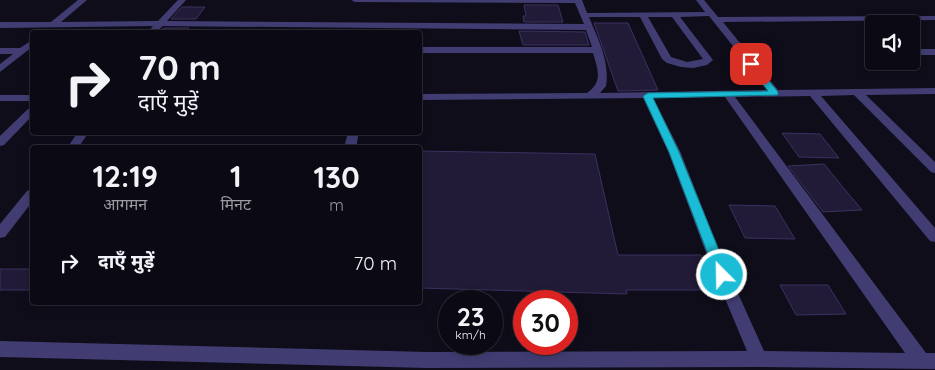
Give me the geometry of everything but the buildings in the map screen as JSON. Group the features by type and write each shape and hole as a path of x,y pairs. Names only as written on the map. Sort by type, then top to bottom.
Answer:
{"street":[{"path":"46,30 83,0"},
{"path":"154,30 182,0"},
{"path":"355,0 578,0 598,50 602,80 598,90 589,96"},
{"path":"700,0 775,94"},
{"path":"584,15 674,14 713,17 935,18"},
{"path":"643,15 667,59 672,63 704,63 708,60 674,14"},
{"path":"0,25 161,23 589,27"},
{"path":"0,70 30,45"},
{"path":"422,50 598,50"},
{"path":"0,51 23,51"},
{"path":"920,52 935,52"},
{"path":"422,97 648,96 857,92 933,94"},
{"path":"857,92 935,169"},
{"path":"813,93 935,237"},
{"path":"728,94 928,364"},
{"path":"648,96 674,152 715,258 759,358"},
{"path":"0,98 30,98"},
{"path":"0,142 30,113"},
{"path":"0,233 30,196"},
{"path":"0,348 427,360 496,365 759,358 822,364 928,364"}],"route":[{"path":"722,275 674,152 648,96 775,94 751,64"}]}
